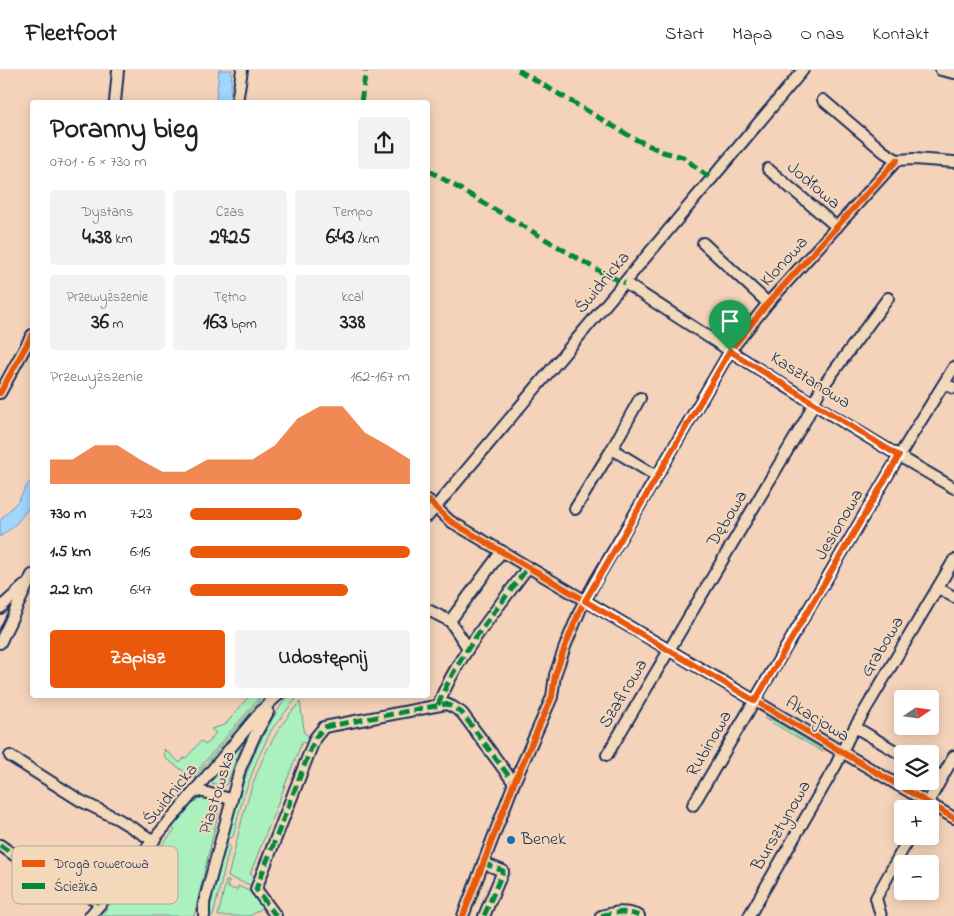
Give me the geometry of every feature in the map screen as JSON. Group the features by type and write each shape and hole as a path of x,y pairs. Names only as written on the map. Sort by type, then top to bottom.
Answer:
{"street":[{"path":"114,100 118,70"},
{"path":"237,100 242,70"},
{"name":"Świdnicka","path":"431,504 625,283 803,70"},
{"path":"941,70 954,73"},
{"path":"823,100 884,152 897,160 914,159 954,162"},
{"name":"Klonowa","path":"463,916 514,783 552,697 557,667 585,601 656,476 730,351 768,303 897,160"},
{"name":"Jodłowa","path":"768,169 838,227"},
{"path":"702,243 768,303"},
{"name":"Kasztanowa","path":"625,283 730,351 954,488"},
{"name":"Dębowa","path":"669,650 806,420 820,390 888,298"},
{"path":"0,393 30,339"},
{"name":"Jesionowa","path":"755,701 899,456 949,386 954,367"},
{"path":"575,509 612,449 640,398"},
{"path":"612,449 656,476"},
{"name":"Akacjowa","path":"431,504 450,521 842,752 918,800"},
{"path":"450,621 502,551"},
{"name":"Grabowa","path":"842,752 954,560"},
{"path":"438,705 444,690 468,648 528,567"},
{"path":"0,608 30,579"},
{"path":"0,643 30,579"},
{"path":"938,588 954,597"},
{"path":"430,611 450,621 468,648"},
{"name":"Szafirowa","path":"607,755 669,650"},
{"name":"Świdnicka","path":"150,846 195,790 275,698"},
{"name":"Piastowska","path":"198,916 204,903 240,769 254,737 276,698"},
{"name":"Rubinowa","path":"693,805 755,701"},
{"path":"276,916 256,889 315,738 324,727 446,704 462,713 514,783"},
{"name":"Akacjowa","path":"855,727 894,749"},
{"name":"Bursztynowa","path":"749,916 842,752"},
{"path":"10,756 81,801 118,819 154,841"},
{"path":"930,800 954,756"},
{"path":"195,790 231,799"},
{"name":"Akacjowa","path":"939,811 954,818"},
{"path":"0,845 12,854"},
{"path":"881,916 876,898 905,845"},
{"path":"483,863 503,871 484,916"},
{"name":"Piastowska","path":"204,903 204,916"},
{"name":"Świdnicka","path":"90,916 100,904"},
{"path":"601,916 618,911 630,912 639,916"}],"green space":[{"path":"248,698 258,698 192,777 165,758 164,749 180,763 201,741 206,745 216,733 211,729 225,725"},
{"path":"261,698 267,698 200,778 194,778"},
{"path":"286,698 297,698 272,729 257,760 242,801 233,837 228,838 244,781 258,746 276,712"},
{"path":"300,702 303,732 311,738 308,744 302,742 250,874 256,877 253,886 228,877 239,830 261,762 285,721"},
{"path":"764,718 773,720 820,748 823,752"},
{"path":"239,747 241,748 227,784 223,786 212,783 212,779"},
{"path":"199,798 206,798 212,800 219,810 194,916 100,916 110,904 178,904 178,846 161,846 175,830 172,827"},
{"path":"226,843 230,846 213,916 208,916"},
{"path":"226,881 229,881 227,887 237,890 238,886 253,893 264,907 250,916 218,916"}],"water":[{"path":"219,70 232,70 230,100 216,100"},
{"path":"30,482 30,506 14,526 0,537 0,522 2,518 18,501"}],"marked path":[{"path":"361,100 366,70"},
{"path":"518,70 635,139 663,152 683,157 711,179"},
{"path":"430,171 606,275 625,283"},
{"path":"438,705 446,686 467,651 528,567"},
{"path":"276,916 256,889 315,738 324,727 446,704 462,713 514,783"},
{"path":"0,845 12,854"},
{"path":"483,863 503,871 484,916"},
{"path":"601,916 620,912 639,916"}],"cycle path":[{"path":"463,916 514,783 552,697 555,675 566,644 581,608 595,582 730,351 768,303 897,160"},
{"path":"0,393 30,339"},
{"path":"430,502 450,521 954,818"}],"place":[{"name":"Benek","path":"511,840"}],"route":[{"path":"730,351 899,456 755,701 585,601 730,351"}]}
